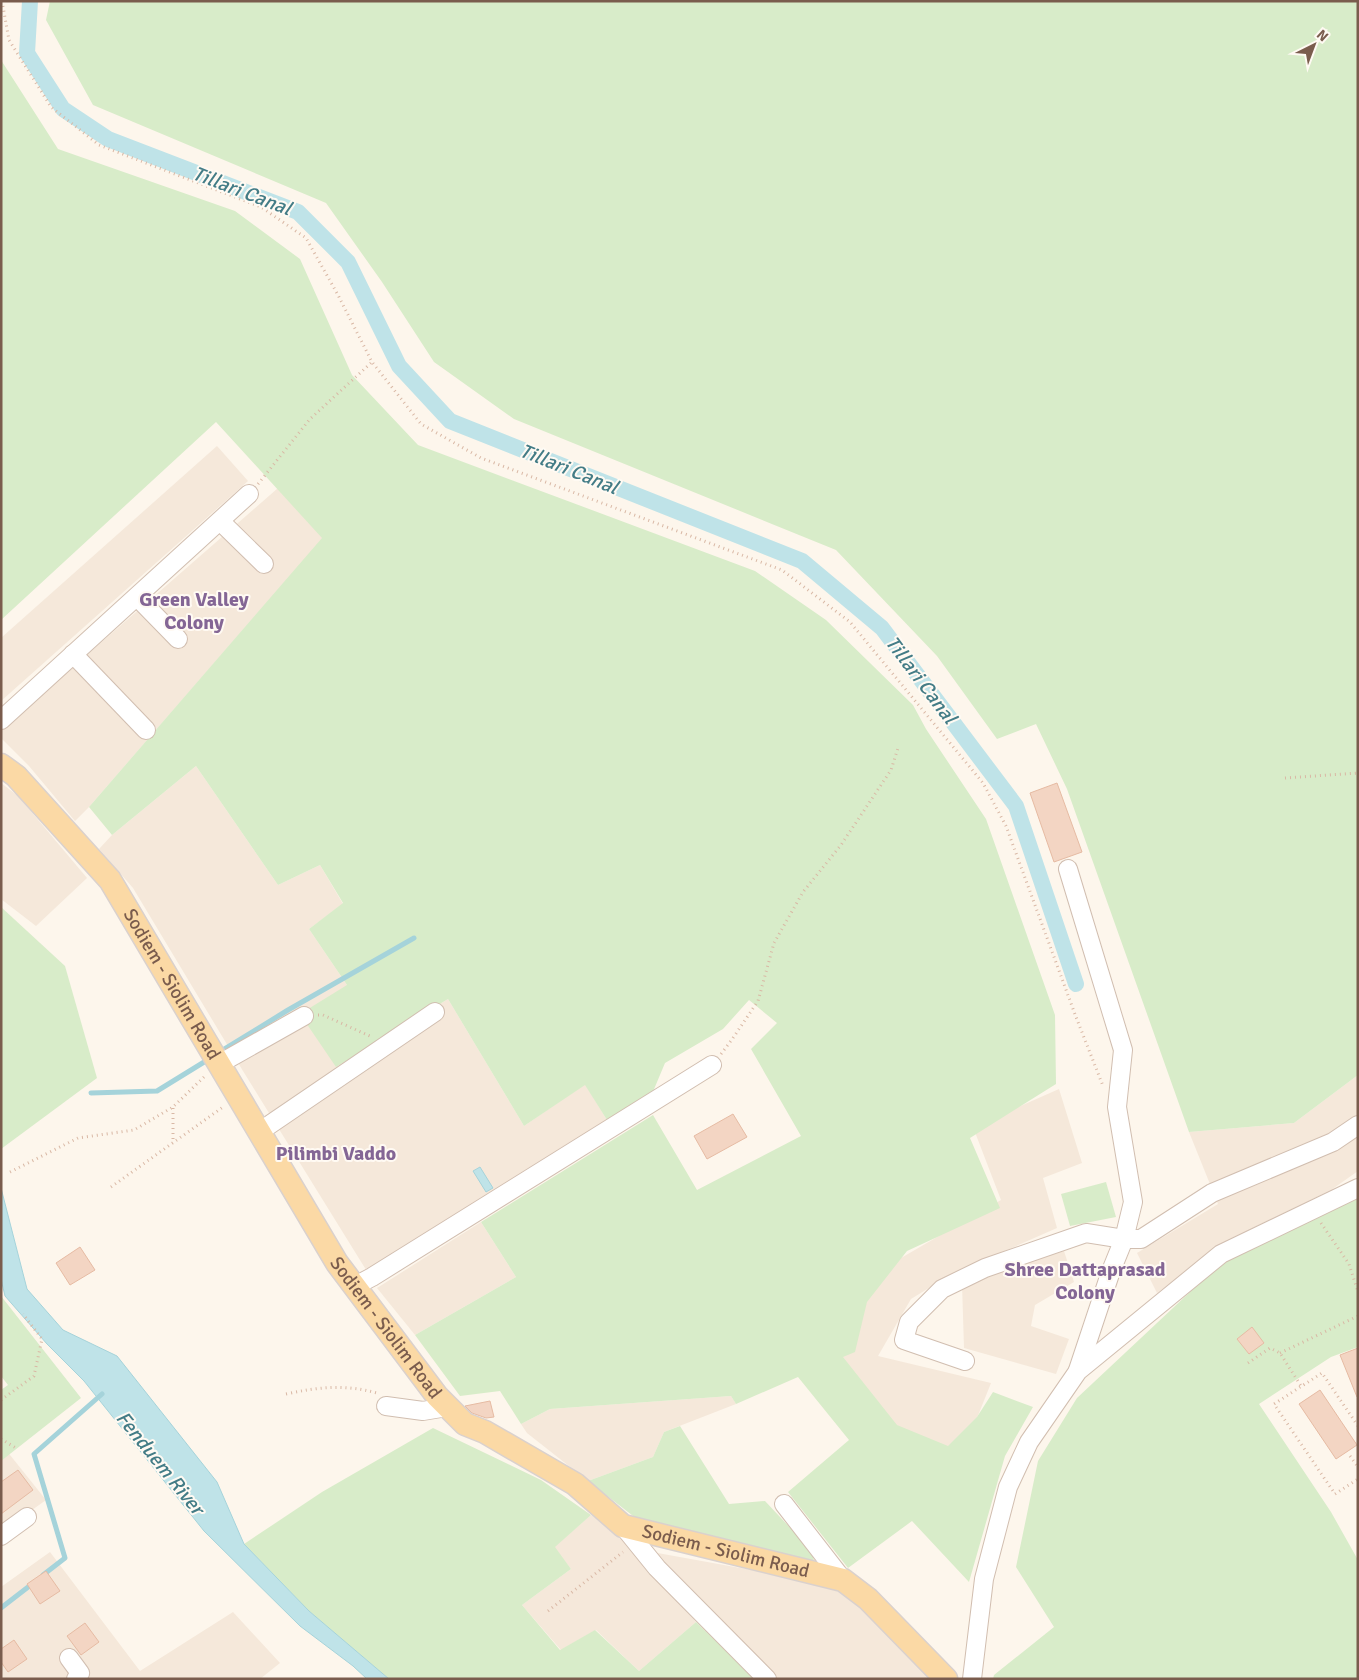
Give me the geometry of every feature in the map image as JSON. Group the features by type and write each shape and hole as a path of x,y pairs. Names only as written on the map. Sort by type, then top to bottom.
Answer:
{"main road":[{"name":"Sodiem - Siolim Road","path":"1,765 16,776 110,880 336,1264 447,1407 465,1424 485,1432 575,1484 629,1534 843,1580 868,1598 946,1679"}],"street":[{"path":"1,720 249,494"},
{"path":"220,520 264,564"},
{"path":"137,597 178,639"},
{"path":"73,654 146,730"},
{"path":"1068,869 1122,1050 1117,1107 1133,1202 1124,1239 1111,1271 1078,1371"},
{"path":"259,1132 435,1012"},
{"path":"218,1064 304,1016"},
{"path":"352,1283 372,1277 712,1064"},
{"path":"965,1361 904,1340 909,1322 942,1289 985,1268 1086,1233 1124,1239 1141,1239 1212,1193 1333,1142 1358,1125"},
{"path":"972,1679 984,1579 1008,1487 1029,1442 1078,1371 1221,1254 1358,1188"},
{"path":"352,1283 480,1199"},
{"path":"384,1400 423,1411 447,1407"},
{"path":"784,1504 843,1580"},
{"path":"1,1536 27,1516"},
{"path":"629,1534 657,1568 767,1679"},
{"path":"69,1658 80,1673 76,1679"}],"path":[{"path":"2,1 9,40 51,107 99,145 261,206 306,238 372,362 421,424 481,458 782,570 850,622 983,783 1006,826 1101,1083 1117,1107"},
{"path":"249,494 310,419 372,362"},
{"path":"712,1064 733,1038 758,1001 774,943 803,892 841,845 891,770 898,748"},
{"path":"1285,778 1358,773"},
{"path":"304,1016 323,1015 388,1044"},
{"path":"10,1172 78,1138 134,1130 173,1107 218,1064"},
{"path":"111,1187 238,1097"},
{"path":"173,1107 173,1143"},
{"path":"1313,1210 1348,1264 1358,1292"},
{"path":"1,1400 34,1376 42,1340 23,1314"},
{"path":"1280,1352 1358,1316"},
{"path":"1248,1363 1270,1348 1280,1352 1301,1386"},
{"path":"1358,1426 1322,1372 1274,1404 1335,1494 1358,1480"},
{"path":"286,1394 317,1388 357,1388 384,1400"},
{"path":"1,1439 16,1448"},
{"path":"1350,1456 1358,1467"},
{"path":"548,1611 629,1534"}],"shaded area":[{"path":"217,446 248,481 1,701 1,638"},
{"path":"278,488 323,538 75,821 29,766 1,738 1,730"},
{"path":"196,766 278,885 320,865 343,904 309,929 347,985 336,1067 448,999 524,1126 585,1084 607,1120 368,1273 133,888 99,849 112,835"},
{"path":"1,783 18,796 87,878 36,926 1,899"},
{"path":"1358,1075 1358,1171 1331,1190 1232,1238 1157,1293 1137,1253 1218,1204 1189,1132 1294,1123"},
{"path":"1059,1089 1082,1163 1043,1178 1057,1228 950,1275 911,1299 878,1356 991,1383 963,1453 860,1421 825,1379 852,1308 901,1258 1001,1200 973,1127"},
{"path":"481,1222 516,1277 415,1335 377,1288"},
{"path":"1064,1251 1074,1282 1035,1305 1031,1326 1069,1339 1056,1374 964,1348 962,1284"},
{"path":"731,1396 736,1404 664,1432 653,1457 588,1481 527,1433 521,1424 550,1409"},
{"path":"1,1446 46,1500 1,1532"},
{"path":"591,1515 622,1536 696,1622 639,1671 596,1630 561,1650 522,1605 571,1569 554,1547"},
{"path":"50,1552 140,1671 233,1612 280,1663 260,1679 1,1679 1,1587"},
{"path":"652,1552 834,1585 860,1605 930,1679 777,1679"}],"green space":[{"path":"50,1 1358,1 1358,1075 1294,1123 1189,1132 1067,789 1036,724 997,739 937,656 836,550 514,419 434,362 382,282 326,203 93,105 46,20"},
{"path":"1,60 58,149 235,211 300,259 352,375 418,445 755,571 826,620 913,705 926,729 986,819 1055,1015 1056,1084 970,1138 1000,1208 907,1251 867,1302 855,1352 843,1357 897,1425 948,1446 977,1417 993,1392 1033,1407 1005,1456 969,1582 912,1521 848,1568 788,1492 849,1440 798,1377 736,1404 731,1396 550,1409 521,1424 500,1391 460,1396 415,1335 516,1277 481,1222 653,1115 697,1190 801,1136 751,1049 777,1023 749,1000 723,1029 665,1063 652,1094 607,1120 585,1085 524,1126 448,999 336,1067 300,1014 347,985 309,929 343,903 320,865 278,885 196,766 112,835 89,807 322,538 216,422 1,620"},
{"path":"1,907 65,966 97,1078 1,1149"},
{"path":"1106,1182 1116,1217 1070,1226 1061,1194"},
{"path":"1358,1199 1358,1347 1331,1357 1259,1404 1331,1512 1358,1560 1358,1679 993,1679 994,1675 1054,1627 1016,1567 1038,1461 1077,1398 1238,1247"},
{"path":"1,1296 81,1398 1,1461 1,1390 8,1385 1,1376"},
{"path":"680,1426 729,1504 765,1501 811,1550 815,1564 637,1519 588,1481 653,1457 664,1432"},
{"path":"433,1428 541,1480 591,1515 555,1547 571,1569 522,1605 560,1650 595,1630 639,1671 696,1622 755,1679 389,1679 309,1611 244,1544 322,1492"}],"water":[{"path":"480,1167 493,1188 486,1192 473,1171"},
{"name":"Fenduem River","path":"1,1188 27,1289 63,1330 117,1356 217,1482 244,1544 309,1611 389,1679 367,1679 353,1666 300,1626 204,1531 84,1381 47,1344 5,1296 1,1279"}],"building":[{"path":"1057,783 1082,852 1054,862 1030,793"},
{"path":"733,1114 747,1137 707,1159 694,1136"},
{"path":"80,1247 95,1270 70,1285 56,1263"},
{"path":"1252,1327 1264,1343 1249,1354 1237,1339"},
{"path":"1358,1348 1358,1396 1357,1397 1340,1355"},
{"path":"1320,1390 1357,1445 1336,1459 1299,1404"},
{"path":"490,1401 494,1417 486,1418 472,1413 465,1406"},
{"path":"18,1470 33,1490 1,1514 1,1482"},
{"path":"46,1571 60,1591 40,1604 27,1584"},
{"path":"85,1623 99,1642 81,1655 67,1636"},
{"path":"14,1640 27,1659 8,1672 1,1662 1,1649"}],"waterway":[{"name":"Tillari Canal","path":"30,1 27,53 63,109 108,139 298,212 348,262 399,366 450,421 802,561 882,628 1016,806 1076,984"},
{"path":"218,1053 288,1010 414,938"},
{"path":"91,1093 157,1091 209,1059"},
{"path":"43,1575 65,1558 34,1454 102,1394"},
{"path":"1,1608 32,1584"}],"district":[{"name":"Green Valley Colony","path":"194,610"},
{"name":"Pilimbi Vaddo","path":"336,1153"},
{"name":"Shree Dattaprasad Colony","path":"1085,1280"}]}
